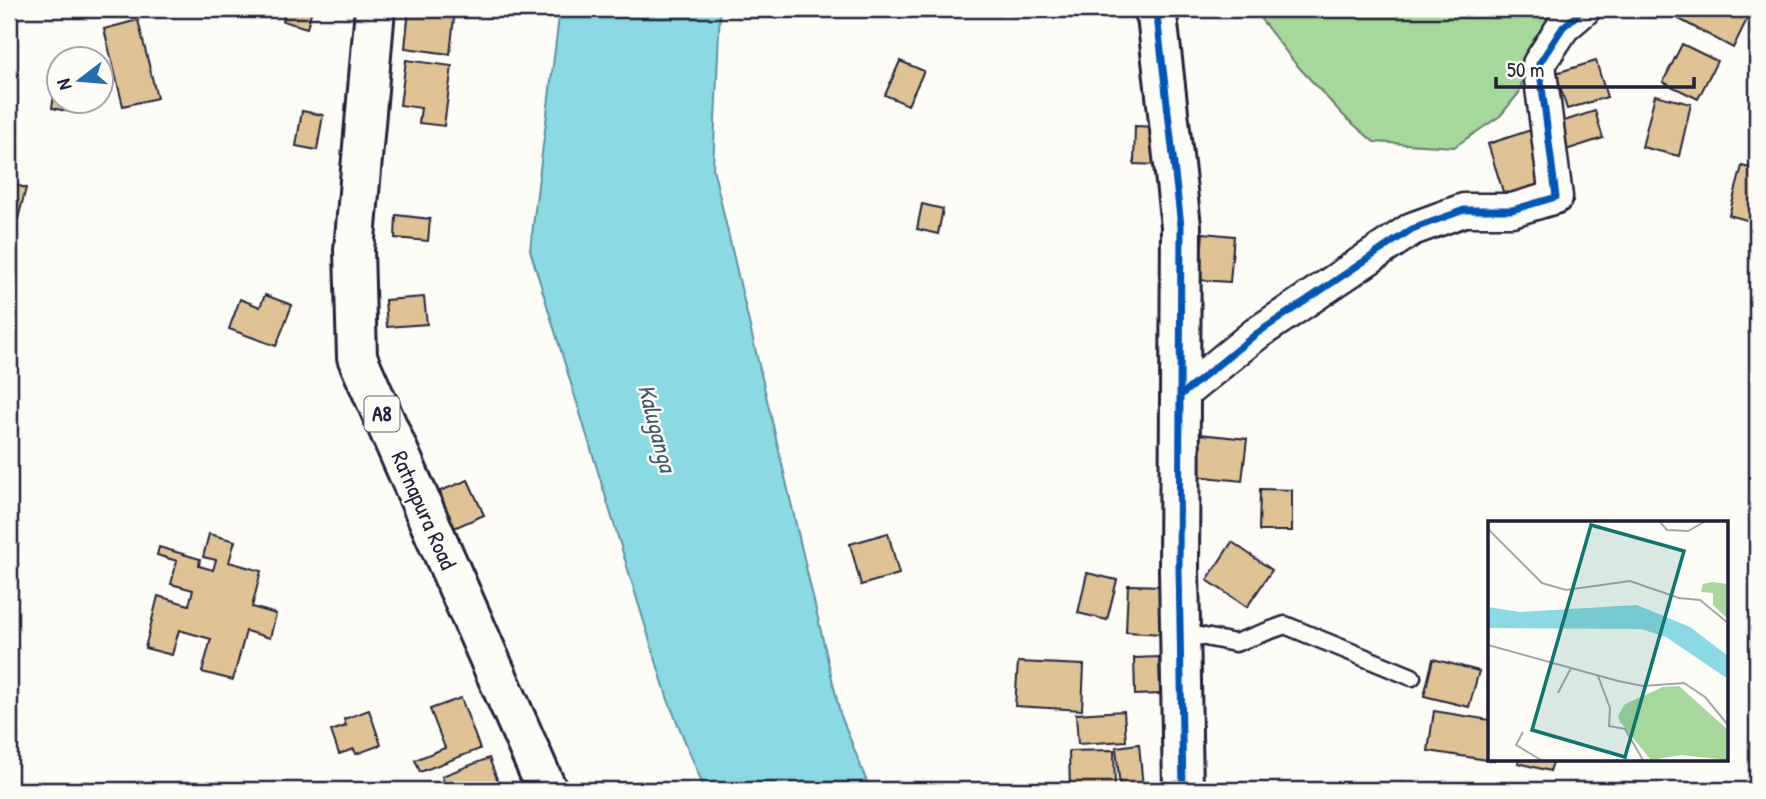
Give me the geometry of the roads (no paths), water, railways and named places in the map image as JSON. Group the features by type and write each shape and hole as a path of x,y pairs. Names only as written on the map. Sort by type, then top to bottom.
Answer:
{"main road":[{"name":"Ratnapura Road","path":"375,9 354,250 357,357 547,790"},
{"path":"1153,9 1157,16 1181,226 1180,632 1183,790"}],"street":[{"path":"1181,396 1256,334 1412,229 1464,210 1512,210 1556,197 1539,64 1563,27 1584,9"}],"lane":[{"path":"1180,632 1235,643 1285,625 1412,677"}],"water":[{"name":"Kaluganga","path":"560,9 720,9 713,168 840,713 870,790 705,790 668,700 530,250"}]}
